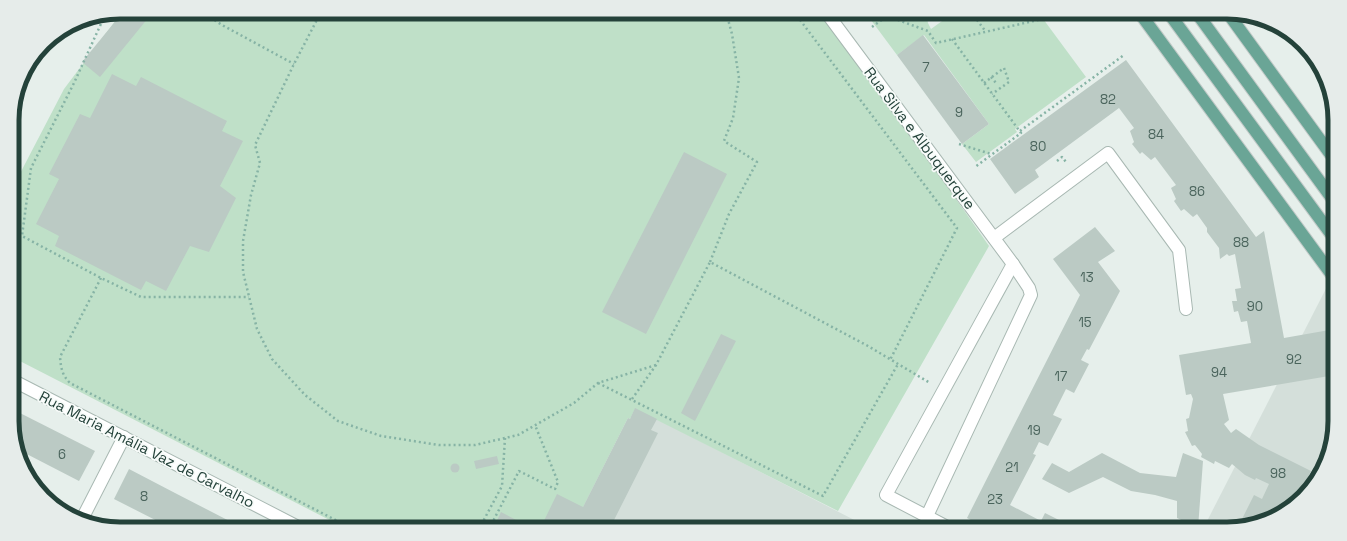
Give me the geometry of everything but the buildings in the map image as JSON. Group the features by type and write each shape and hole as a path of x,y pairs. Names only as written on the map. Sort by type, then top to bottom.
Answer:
{"main road":[{"path":"1144,19 1328,269"},
{"path":"1173,19 1328,230"},
{"path":"1201,19 1328,193"},
{"path":"1232,19 1328,151"}],"street":[{"name":"Rua Silva e Albuquerque","path":"831,19 1013,264 1029,288 1031,295 927,516"},
{"path":"994,238 1108,153 1179,250 1186,309"},
{"path":"938,522 886,495 1013,264"},
{"name":"Rua Maria Amália Vaz de Carvalho","path":"19,384 288,522"},
{"path":"84,516 124,437"}],"path":[{"path":"213,19 294,64"},
{"path":"317,19 255,145 260,163 251,196 243,241 242,272 257,328 272,359 305,395 338,421 381,436 438,445 475,445 518,435 574,403 598,383 656,365"},
{"path":"632,399 656,365 710,262 729,214 757,162 724,141 733,118 739,78 732,34 728,19"},
{"path":"799,19 957,228 890,360"},
{"path":"872,27 883,19"},
{"path":"895,19 928,31 936,43 1043,19"},
{"path":"976,19 986,32"},
{"path":"101,21 74,83 31,168 22,236 101,278 141,297 249,297"},
{"path":"952,39 1020,131"},
{"path":"975,166 1124,55"},
{"path":"984,83 1004,68 1009,82 992,94"},
{"path":"991,77 996,84"},
{"path":"958,144 992,154"},
{"path":"1058,161 1062,158 1066,162"},
{"path":"710,262 868,346 935,386"},
{"path":"101,278 60,357 62,372 65,378 70,383 339,522"},
{"path":"598,383 823,496 898,364"},
{"path":"493,522 519,471 555,489 558,482 535,425"},
{"path":"483,522 502,486 505,438"}],"shaded area":[{"path":"1328,285 1328,421 1325,447 1315,472 1299,493 1278,509 1260,517 1247,520 1234,522 1207,522"},
{"path":"635,408 858,522 576,522 628,418 630,419"}],"green space":[{"path":"117,19 827,19 853,52 989,246 838,511 635,409 630,419 628,418 576,522 333,522 19,361 19,175 64,89"},
{"path":"870,19 927,19 931,29 945,19 1043,19 1086,77 1015,129 1017,132 976,162 962,144 989,124 924,35 897,55"}]}
